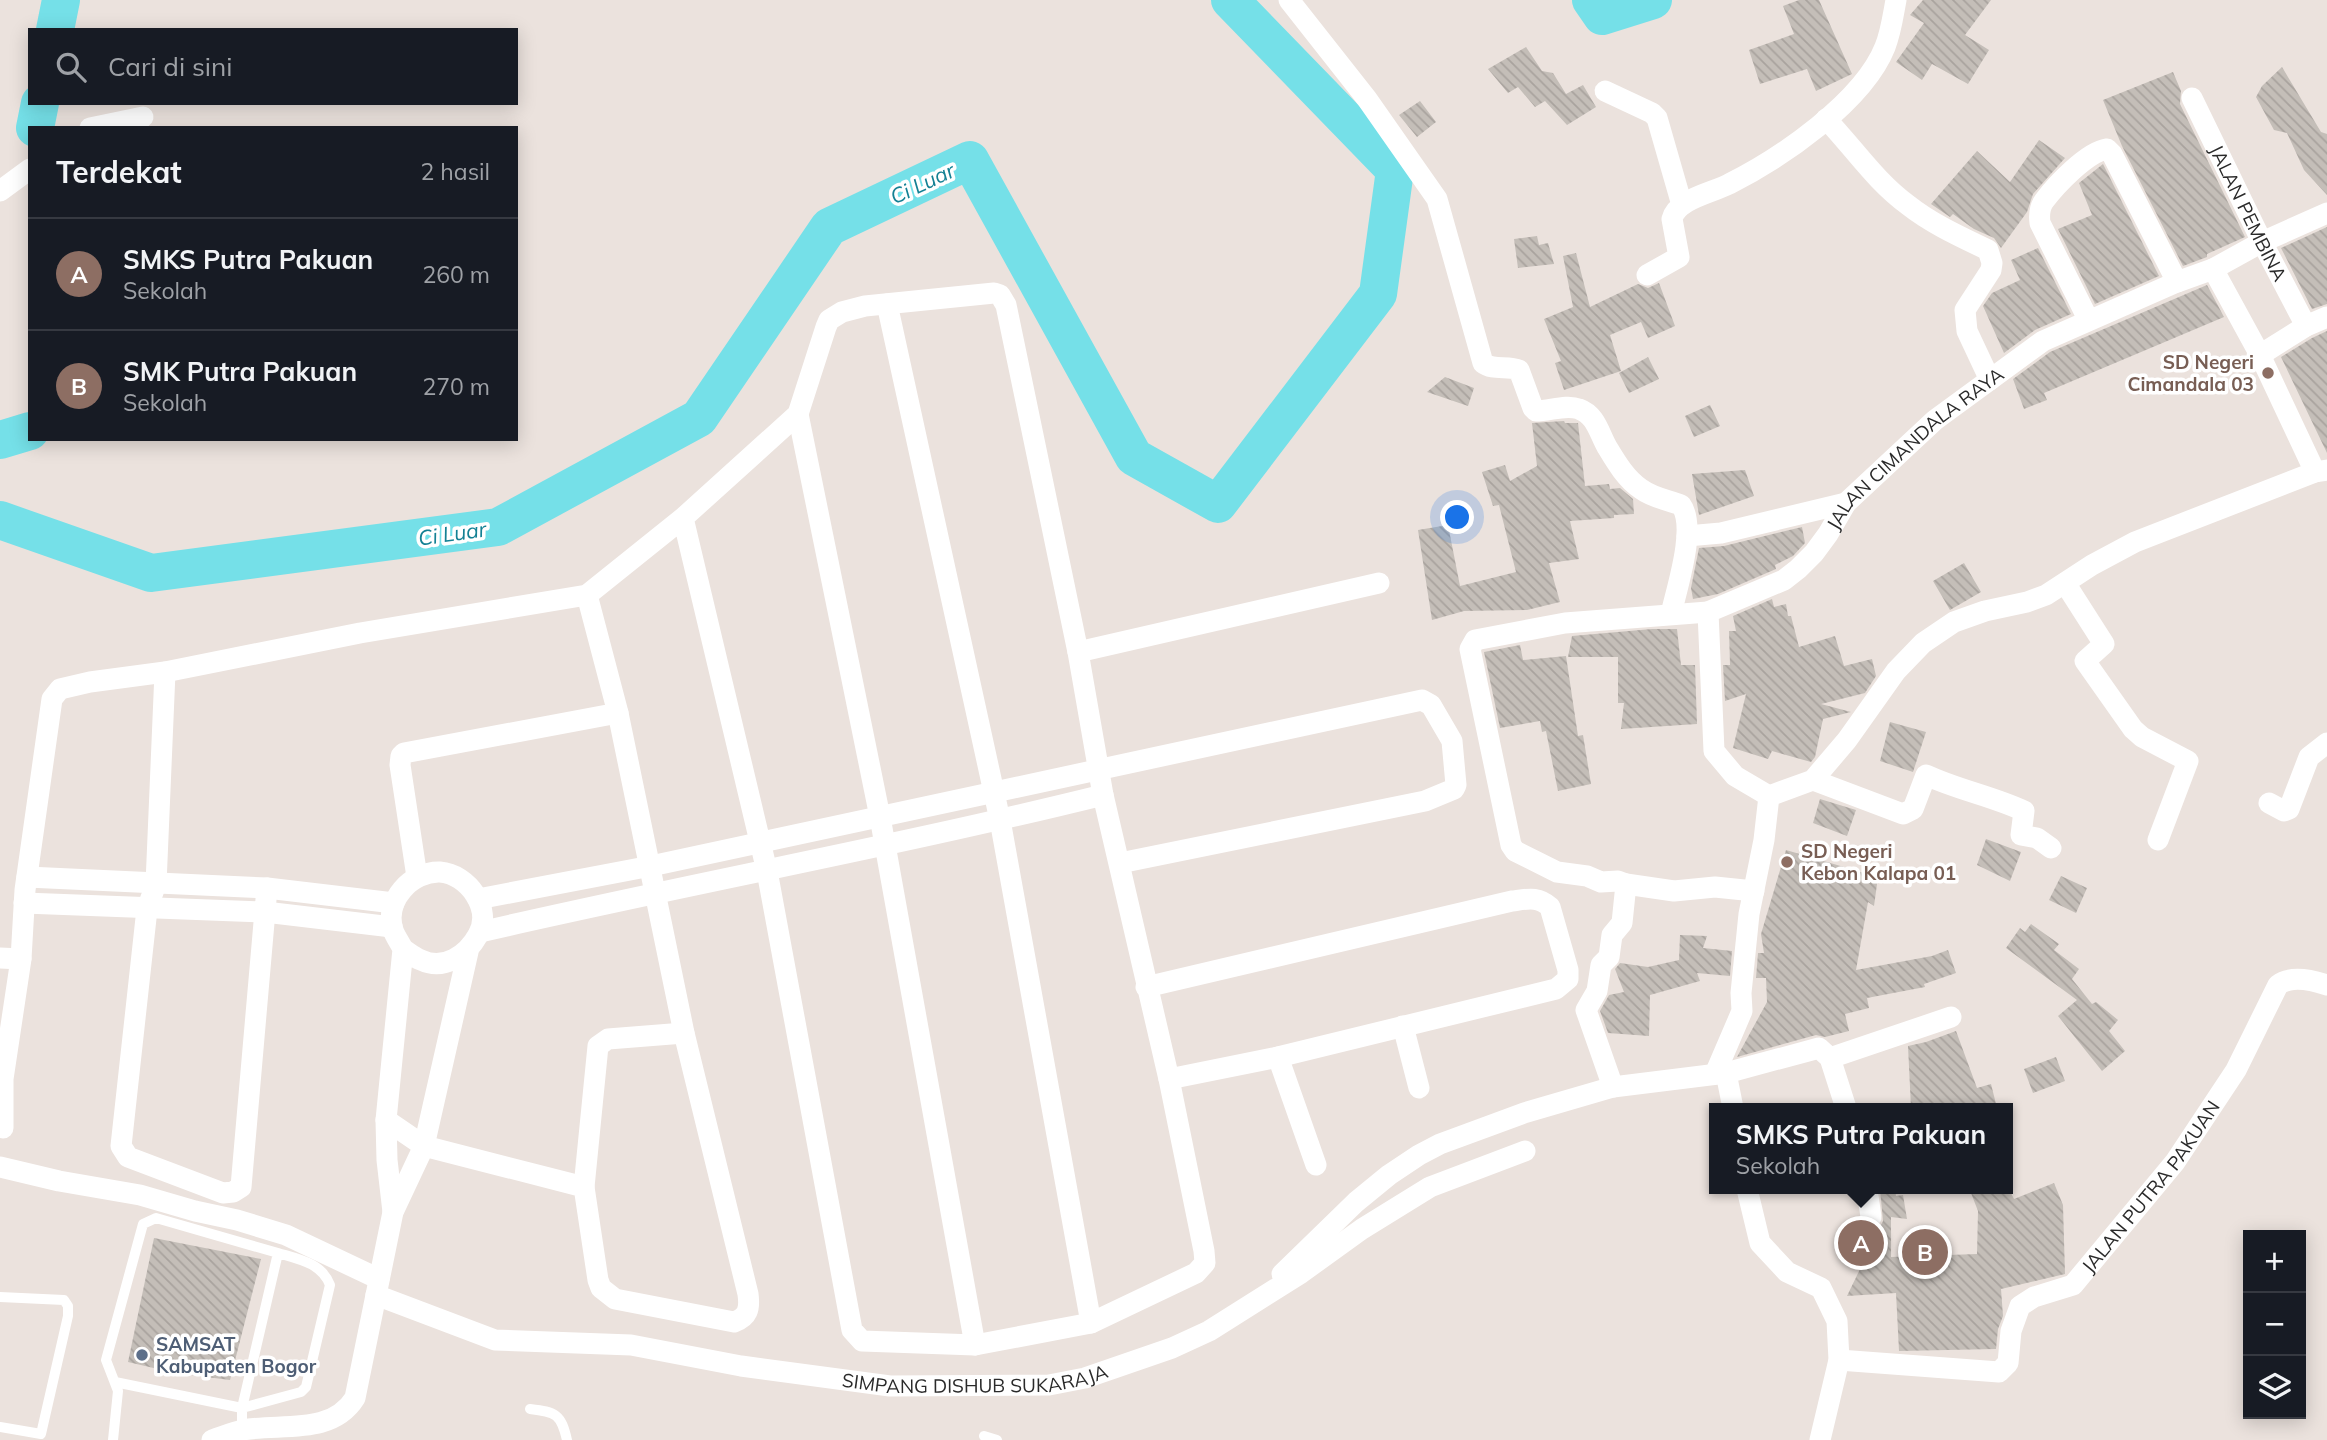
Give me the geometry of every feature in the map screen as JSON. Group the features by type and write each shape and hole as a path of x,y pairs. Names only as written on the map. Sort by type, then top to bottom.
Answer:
{"street":[{"path":"1647,275 1679,259 1672,219 1675,211 1682,205 1754,170 1826,119 1855,94 1884,50 1896,0"},
{"path":"1298,2 1437,199 1483,363 1489,367 1519,370 1536,411 1574,407 1591,416 1625,474 1640,489 1681,505 1687,516 1687,536 1671,614"},
{"path":"1605,91 1653,113 1657,118 1682,205"},
{"name":"JALAN PEMBINA","path":"2192,98 2306,326"},
{"path":"100,126 143,117"},
{"path":"1826,119 1908,206 1988,250 1992,271 1965,310 1966,331 1990,380"},
{"path":"2088,319 2040,223 2039,214 2044,202 2087,155 2104,149 2112,154 2178,282"},
{"path":"0,191 28,170"},
{"name":"JALAN CIMANDALA RAYA","path":"1626,884 1618,881 1601,882 1587,876 1557,872 1516,851 1511,845 1470,649 1475,640 1565,623 1708,612 1784,580 1814,553 1846,503 1935,420 2043,341 2088,319 2213,270 2262,242 2327,213"},
{"path":"1769,796 1813,780 1847,740 1896,671 1923,643 1954,622 2046,595 2092,565 2135,542 2321,471 2213,270"},
{"path":"684,518 767,871 852,1330 862,1341 975,1345 1091,1323 1196,1273 1205,1263 1206,1257 1169,1079 1103,795 1078,652 1000,295 994,293 887,304 842,312 830,320 799,414 880,817 975,1345"},
{"path":"887,304 995,792 1091,1323"},
{"path":"2260,355 2306,326 2327,317"},
{"path":"3,1128 2,1079 10,958 24,902 52,699 61,689 90,681 165,672 360,633 587,595 684,518 799,414"},
{"path":"1687,536 1721,533 1846,503"},
{"path":"1078,652 1379,583"},
{"path":"2065,583 2104,644 2085,661 2127,722 2142,737 2188,761 2158,840"},
{"path":"587,595 618,713 657,891 684,1033 748,1294 750,1304 743,1319 734,1322 615,1299 601,1288 598,1280 584,1187 598,1046 608,1039 684,1033"},
{"path":"1708,612 1714,751 1735,776 1769,796"},
{"path":"165,672 156,884 147,909 122,1150 128,1157 223,1193 233,1192 241,1187 267,888"},
{"path":"478,899 651,866 1422,700 1431,705 1454,747 1454,789 1425,801 1120,863"},
{"path":"417,877 400,765 404,753 618,713"},
{"path":"2270,803 2284,811 2289,809 2309,757 2327,743"},
{"path":"1813,780 1903,814 1913,809 1926,775 1947,785 2002,800 2024,811 2021,835 2037,838 2051,848"},
{"path":"480,932 657,891 767,871 1000,820 1103,795"},
{"path":"1731,1103 1721,1073 1742,1011 1741,993 1749,914 1764,840 1769,796"},
{"path":"212,1440 242,1430 320,1424 332,1420 348,1409 355,1398 393,1212 425,1146 468,952 480,932 482,915 478,899 463,881 440,872 417,877 402,888 394,903 392,928 403,949 423,962 447,963 468,952"},
{"path":"27,877 267,888 394,903"},
{"path":"1613,1087 1586,1010 1597,991 1601,965 1609,957 1610,939 1622,923 1626,884 1674,891 1715,887 1754,891"},
{"path":"1146,987 1512,901 1535,898 1543,900 1550,907 1568,970 1568,979 1556,989 1278,1057 1169,1079"},
{"path":"24,902 265,912 392,928"},
{"path":"393,1212 386,1120 403,949"},
{"name":"JALAN PUTRA PAKUAN","path":"1839,1360 1999,1372 2003,1370 2008,1363 2011,1331 2020,1307 2034,1297 2073,1285 2175,1162 2236,1070 2278,985 2284,980 2295,979 2327,985"},
{"path":"1830,1058 1951,1017"},
{"path":"1404,1026 1419,1088"},
{"path":"1262,1297 1356,1202 1419,1154 1524,1113 1613,1087 1721,1073 1816,1048 1830,1058 1844,1103"},
{"path":"1278,1057 1317,1166"},
{"path":"386,1120 425,1146 584,1187"},
{"name":"SIMPANG DISHUB SUKARAJA","path":"0,1167 59,1181 140,1195 286,1235 378,1287 495,1340 631,1346 741,1366 890,1386 1049,1385 1085,1378 1172,1348 1209,1331 1430,1187 1525,1151"},
{"path":"1748,1194 1760,1243 1787,1272 1821,1288 1837,1321 1839,1360 1820,1440"},
{"path":"1868,1194 1871,1217"}],"lane":[{"path":"113,1440 119,1397 106,1360 143,1224 156,1217 163,1219 308,1262 327,1277 330,1285 306,1387 301,1392 242,1408 115,1382"},
{"path":"242,1430 242,1408 278,1253"},
{"path":"0,1297 64,1300 68,1306 41,1437 0,1427"},
{"path":"530,1409 551,1411 558,1416 563,1423 567,1440"},
{"path":"984,1436 997,1440"}],"building":[{"path":"1799,0 1819,0 1852,74 1816,91 1807,69 1760,84 1749,50 1794,34 1783,6"},
{"path":"1923,0 1991,0 1965,35 1989,50 1968,84 1932,64 1922,80 1896,62 1924,23 1910,15"},
{"path":"1526,47 1542,71 1553,73 1566,94 1583,85 1596,107 1567,125 1545,101 1535,107 1518,87 1508,93 1488,69"},
{"path":"2282,67 2321,132 2327,134 2327,195 2304,170 2287,133 2274,130 2256,97 2262,86"},
{"path":"2173,72 2181,91 2180,104 2245,237 2183,266 2122,146 2103,100"},
{"path":"1420,101 1436,122 1417,137 1399,115"},
{"path":"2039,140 2065,158 2033,194 2027,212 2001,248 1994,238 1974,229 1953,214 1950,217 1931,204 1977,151 2010,182"},
{"path":"2103,164 2159,276 2095,304 2058,229 2092,215 2079,183"},
{"path":"2327,227 2327,304 2312,309 2281,248"},
{"path":"1537,236 1539,245 1548,243 1554,264 1518,268 1514,239"},
{"path":"2038,248 2071,314 2035,330 2004,353 1983,306 1992,293 2020,280 2011,260"},
{"path":"1576,253 1590,307 1638,284 1648,288 1659,283 1675,326 1648,338 1641,322 1610,335 1621,371 1564,390 1555,363 1561,361 1544,319 1573,307 1563,256"},
{"path":"2207,285 2224,317 2044,393 2047,400 2024,409 2013,379 2050,352"},
{"path":"2327,331 2327,453 2281,357"},
{"path":"1648,357 1659,379 1629,393 1619,373"},
{"path":"1445,377 1474,388 1468,406 1427,392"},
{"path":"1710,405 1720,426 1694,437 1685,416"},
{"path":"1532,423 1578,423 1585,486 1609,484 1610,489 1620,488 1633,499 1634,514 1570,521 1579,559 1549,563 1560,602 1527,610 1464,611 1432,620 1418,530 1448,525 1460,586 1516,572 1499,505 1493,506 1482,472 1505,465 1510,481 1537,466"},
{"path":"1745,470 1754,496 1699,515 1692,474"},
{"path":"1802,527 1805,543 1793,556 1775,565 1776,569 1718,594 1693,599 1691,588 1699,548 1724,546"},
{"path":"1964,563 1981,592 1950,610 1933,581"},
{"path":"1772,599 1774,607 1786,604 1799,647 1835,636 1844,666 1872,659 1876,676 1865,693 1821,704 1851,712 1823,719 1815,757 1811,762 1772,751 1768,759 1733,748 1746,694 1725,701 1723,665 1730,665 1729,631 1736,631 1733,616"},
{"path":"1677,629 1681,665 1695,665 1697,724 1621,729 1624,703 1618,703 1618,657 1568,657 1572,636"},
{"path":"1520,645 1523,660 1566,656 1578,736 1583,735 1591,784 1558,791 1546,731 1542,732 1540,721 1500,728 1484,652"},
{"path":"1890,722 1926,732 1913,772 1880,761"},
{"path":"1820,799 1856,810 1847,836 1813,823"},
{"path":"1986,839 2021,852 2010,881 1977,865"},
{"path":"1786,850 1878,877 1874,906 1868,902 1856,970 1932,956 1948,950 1956,973 1924,984 1925,987 1867,998 1869,1008 1845,1014 1849,1031 1825,1037 1816,1035 1737,1057 1767,1002 1766,978 1756,978 1758,953 1764,953 1761,934"},
{"path":"2061,876 2087,888 2076,913 2049,900"},
{"path":"2031,924 2059,944 2054,950 2079,969 2072,979 2092,1004 2096,1002 2118,1020 2109,1031 2125,1051 2102,1071 2058,1016 2077,1000 2006,948 2020,928 2025,932"},
{"path":"1680,935 1707,936 1703,948 1732,951 1730,976 1697,973 1700,981 1650,995 1649,1036 1608,1033 1600,1011 1609,995 1624,992 1615,969 1620,963 1648,967 1679,960"},
{"path":"1956,1031 1977,1088 1991,1084 1996,1103 1911,1103 1908,1046"},
{"path":"2056,1057 2065,1081 2033,1093 2024,1069"},
{"path":"2054,1183 2063,1205 2065,1274 2001,1289 2003,1316 1998,1329 1996,1349 1899,1351 1896,1293 1847,1296 1861,1267 1872,1230 1880,1227 1883,1221 1880,1194 1903,1195 1907,1219 1891,1217 1891,1257 1977,1254 1978,1211 1971,1194 2012,1194 2014,1199"},
{"path":"154,1238 261,1259 230,1380 175,1373 128,1362"}],"waterway":[{"name":"Ci Luar","path":"55,28 61,0"},
{"name":"Ci Luar","path":"0,520 151,573 498,527 699,418 829,227 970,160 1134,457 1218,504 1378,294 1395,170 1230,0"},
{"name":"Ci Luar","path":"1591,0 1602,16 1653,0"},
{"name":"Ci Luar","path":"35,126 40,105"},
{"name":"Ci Luar","path":"0,440 28,432"}],"place":[{"name":"SD Negeri Cimandala 03","path":"2268,373"},
{"name":"SD Negeri Kebon Kalapa 01","path":"1787,862"},
{"name":"SMKS Putra Pakuan","path":"1861,1243"},
{"name":"SMK Putra Pakuan","path":"1925,1252"},
{"name":"SAMSAT Kabupaten Bogor","path":"142,1355"}]}
